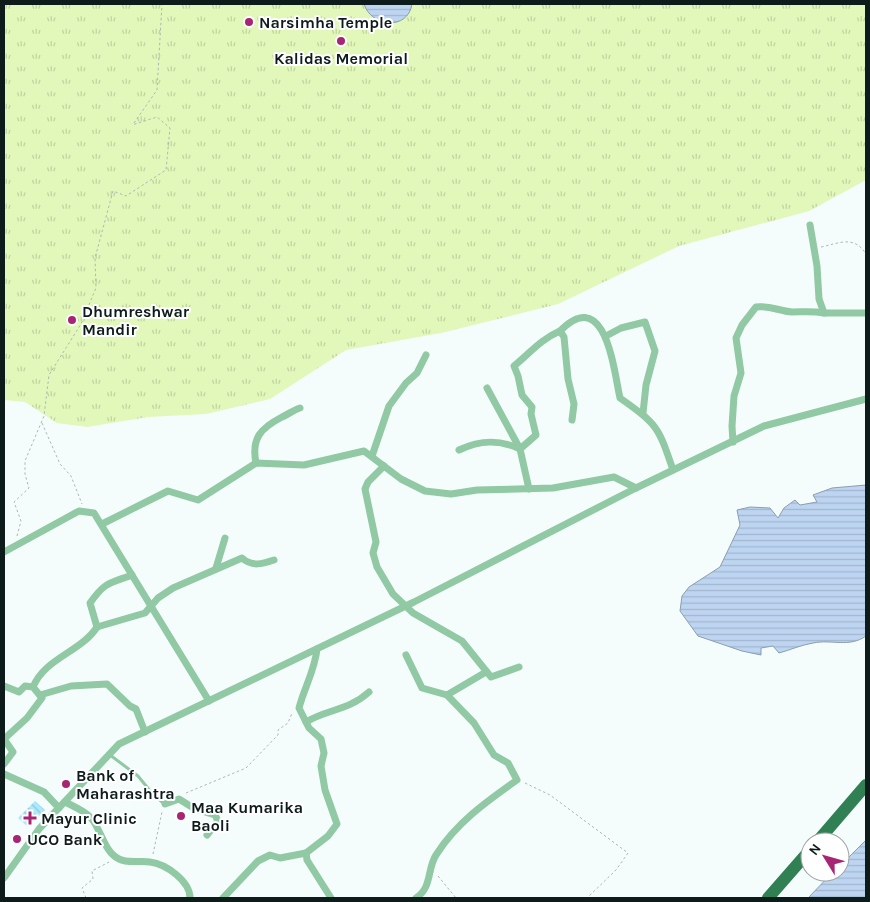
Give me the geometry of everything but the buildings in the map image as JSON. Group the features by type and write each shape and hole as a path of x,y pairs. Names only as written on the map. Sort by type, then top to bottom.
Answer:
{"highway":[{"path":"826,832 866,785"},
{"path":"768,898 800,861"}],"street":[{"path":"810,225 819,283 819,299 824,313"},
{"path":"733,442 734,396 741,373 736,338 742,324 756,307 765,305 791,312 807,310 824,313 866,313"},
{"path":"520,448 536,435 530,414 532,407 522,395 514,366 534,350 540,342 560,331 568,323 584,318 593,320 606,336 612,353 620,398 643,414 658,429 673,470"},
{"path":"606,336 621,328 645,322 656,351 646,385 643,414"},
{"path":"560,331 564,336 568,378 574,404 572,420"},
{"path":"372,456 389,406 406,383 417,373 426,355"},
{"path":"487,388 520,448 528,489"},
{"path":"4,878 39,829 120,744 406,606 636,488 764,426 866,398"},
{"path":"256,463 253,449 256,438 272,422 300,408"},
{"path":"459,450 473,444 490,441 520,448"},
{"path":"102,524 168,492 198,500 256,463 304,466 364,451 401,479 425,491 452,494 477,490 571,486 614,477 636,488"},
{"path":"384,466 368,482 365,489 376,542 373,554 377,567 393,594 413,613 462,641 476,655 491,677 519,667"},
{"path":"4,552 79,511 94,513 209,701"},
{"path":"216,568 225,538"},
{"path":"33,687 46,667 81,644 97,627 145,613 150,606 173,588 242,558 248,563 261,564 274,560"},
{"path":"97,627 90,603 100,588 111,581 132,575"},
{"path":"223,898 258,861 270,855 280,858 306,853 328,836 337,824 325,790 321,766 324,753 321,739 306,722 299,708 307,678 316,661 317,649"},
{"path":"406,655 422,688 448,695 474,723 494,754 508,763 517,780 494,795 468,816 443,844 430,866 430,881 416,898"},
{"path":"448,695 486,672"},
{"path":"40,695 79,685 107,684 130,706 136,709 145,732"},
{"path":"4,686 19,692 25,686 33,687 42,698 27,718 4,739 13,752 4,764"},
{"path":"306,722 348,707 369,692"},
{"path":"4,774 44,792 62,805 92,819 113,855 128,861 148,861 166,867 184,883 190,892 190,898"},
{"path":"164,804 179,798 195,809 215,816 218,821 207,836"},
{"path":"306,853 307,860 331,898"}],"lane":[{"path":"110,754 138,776 164,804"}],"path":[{"path":"17,545 17,529 21,521 14,502 29,488 25,474 25,461 41,423 49,375 81,324 96,288 95,258 113,190 126,196 166,170 170,128 157,117 132,125 157,90 162,4"},
{"path":"814,248 852,241 860,244 866,254"},
{"path":"41,423 60,464 71,476 84,512"},
{"path":"179,798 195,787 251,764 267,744 278,735 278,730 288,723 289,716 299,708"},
{"path":"517,780 550,795 628,853 616,870 587,898"},
{"path":"148,861 152,855 164,804"},
{"path":"86,898 82,888 92,879 92,871 111,861 113,855"},
{"path":"430,871 442,878 456,898"}],"green space":[{"path":"4,4 866,4 866,180 809,211 679,246 558,304 441,333 346,350 270,399 206,414 148,417 87,427 57,423 25,402 4,400"}],"water":[{"path":"364,4 412,4 409,13 404,19 389,23 374,18"},
{"path":"866,485 866,636 853,642 813,643 779,653 773,646 761,648 761,655 742,651 698,636 680,611 682,596 689,587 720,567 740,525 737,510 750,507 770,508 778,518 784,508 795,500 800,505 817,502 813,495 832,488"},
{"path":"866,840 866,898 808,898 823,882 850,882 850,856"}],"place":[{"name":"Narsimha Temple","path":"249,22"},
{"name":"Kalidas Memorial","path":"341,41"},
{"name":"Dhumreshwar Mandir","path":"72,320"},
{"name":"Bank of Maharashtra","path":"66,784"},
{"name":"Maa Kumarika Baoli","path":"181,816"},
{"name":"Mayur Clinic","path":"30,818"},
{"name":"UCO Bank","path":"17,839"}]}
